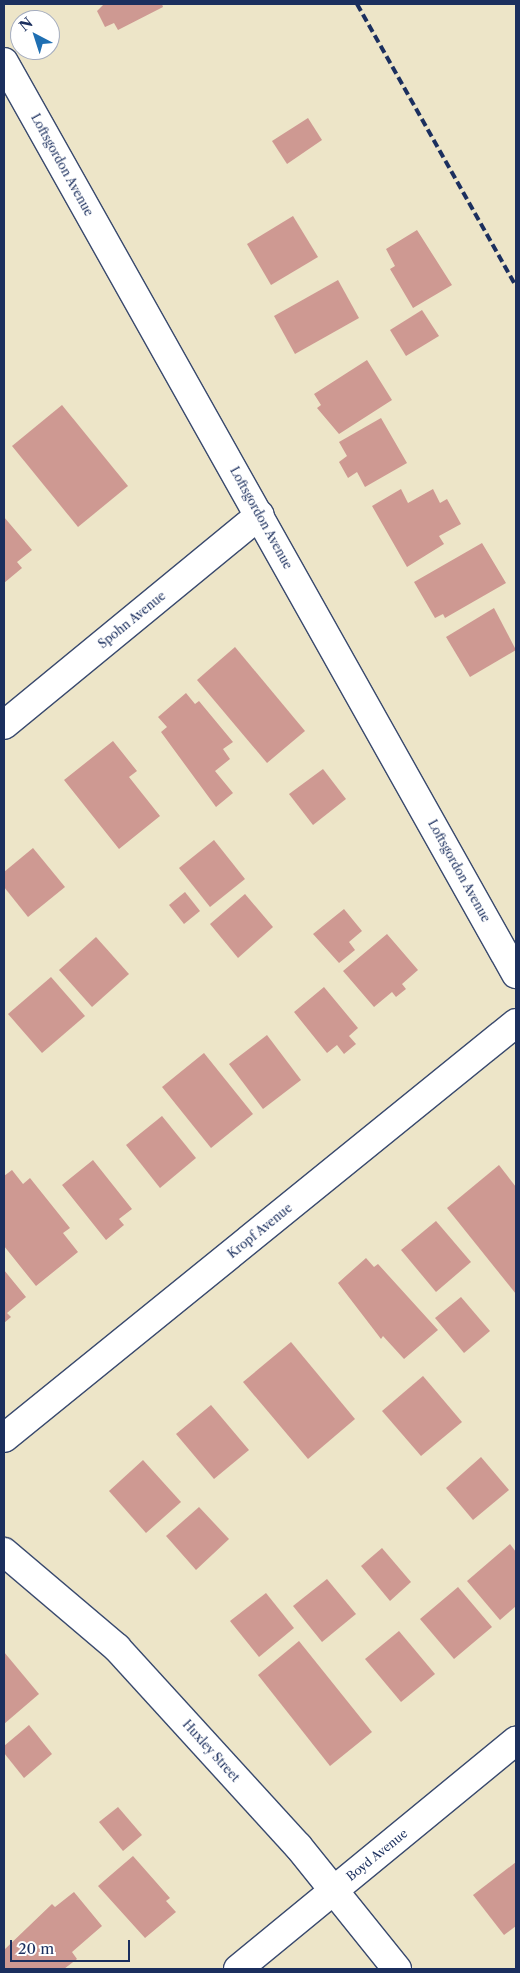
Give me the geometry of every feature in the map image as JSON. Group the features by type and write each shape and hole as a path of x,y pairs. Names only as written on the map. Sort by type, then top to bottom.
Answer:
{"street":[{"name":"Loftsgordon Avenue","path":"4,62 516,974"},
{"name":"Spohn Avenue","path":"4,725 260,516"},
{"name":"Kropf Avenue","path":"4,1438 516,1023"},
{"name":"Huxley Street","path":"4,1552 117,1648 334,1890 397,1969"},
{"name":"Boyd Avenue","path":"238,1969 516,1741"}],"building":[{"path":"104,4 162,4 163,7 118,30 114,23 105,27 97,11"},
{"path":"308,118 322,140 287,164 272,141"},
{"path":"293,216 318,257 271,285 247,244"},
{"path":"417,230 452,285 413,308 390,269 395,266 386,249"},
{"path":"338,280 359,318 295,354 274,316"},
{"path":"422,310 439,336 406,356 390,330"},
{"path":"367,360 392,400 339,434 317,408 321,405 314,394"},
{"path":"62,405 128,486 78,527 12,446"},
{"path":"381,418 407,463 365,487 357,472 348,478 339,462 347,456 339,442"},
{"path":"401,489 408,503 433,489 440,503 447,499 461,524 439,536 444,544 407,567 372,506"},
{"path":"4,517 32,550 17,562 22,568 4,583"},
{"path":"482,543 506,583 445,618 443,614 435,618 414,582"},
{"path":"494,608 516,650 470,677 446,637"},
{"path":"235,647 305,731 267,763 197,680"},
{"path":"186,693 195,704 199,701 233,742 223,749 230,759 215,771 233,793 216,807 161,732 167,727 158,717"},
{"path":"113,741 137,771 129,777 160,816 119,849 64,780"},
{"path":"323,769 346,799 313,825 289,794"},
{"path":"214,840 245,879 210,907 179,868"},
{"path":"33,848 65,887 28,917 4,887 4,872"},
{"path":"185,892 200,911 184,924 169,905"},
{"path":"245,894 273,927 238,958 210,924"},
{"path":"344,909 362,931 349,942 355,950 339,963 313,934"},
{"path":"387,934 418,970 402,984 406,989 396,997 392,992 374,1007 343,971"},
{"path":"96,937 129,974 92,1007 59,970"},
{"path":"51,977 85,1016 42,1053 8,1014"},
{"path":"324,987 358,1028 349,1036 356,1044 344,1054 337,1045 327,1053 294,1012"},
{"path":"267,1035 301,1080 263,1109 229,1064"},
{"path":"204,1053 253,1114 211,1148 162,1087"},
{"path":"162,1116 196,1158 160,1188 126,1145"},
{"path":"93,1160 132,1209 119,1219 124,1225 106,1240 62,1185"},
{"path":"499,1165 516,1187 516,1294 447,1208"},
{"path":"12,1170 23,1184 30,1178 70,1228 63,1233 78,1252 36,1286 4,1246 4,1176"},
{"path":"436,1221 471,1262 436,1292 401,1250"},
{"path":"366,1258 374,1267 378,1264 438,1330 404,1359 383,1336 381,1339 338,1283"},
{"path":"4,1270 26,1297 7,1313 11,1317 4,1323"},
{"path":"461,1297 490,1331 464,1353 435,1318"},
{"path":"291,1342 355,1419 308,1459 243,1382"},
{"path":"423,1376 462,1422 421,1456 382,1411"},
{"path":"211,1405 249,1450 214,1479 176,1434"},
{"path":"481,1457 509,1490 473,1520 446,1488"},
{"path":"143,1460 181,1502 146,1533 109,1491"},
{"path":"199,1507 229,1539 196,1570 166,1536"},
{"path":"510,1544 516,1552 516,1606 500,1620 467,1581"},
{"path":"382,1548 411,1582 390,1601 361,1566"},
{"path":"327,1579 356,1614 322,1642 293,1606"},
{"path":"458,1587 492,1627 454,1659 420,1619"},
{"path":"266,1593 294,1628 259,1657 230,1621"},
{"path":"399,1631 435,1674 401,1702 365,1659"},
{"path":"299,1641 372,1732 330,1766 258,1675"},
{"path":"4,1652 39,1694 4,1724"},
{"path":"29,1725 52,1754 24,1778 4,1753 4,1746"},
{"path":"118,1807 142,1835 123,1851 99,1822"},
{"path":"133,1856 170,1898 166,1901 176,1912 145,1938 98,1886"},
{"path":"516,1862 516,1926 504,1935 473,1895"},
{"path":"74,1892 102,1926 72,1952 77,1959 64,1969 4,1969 4,1950 52,1904 55,1907"}],"railway":[{"path":"357,4 516,286"}]}
